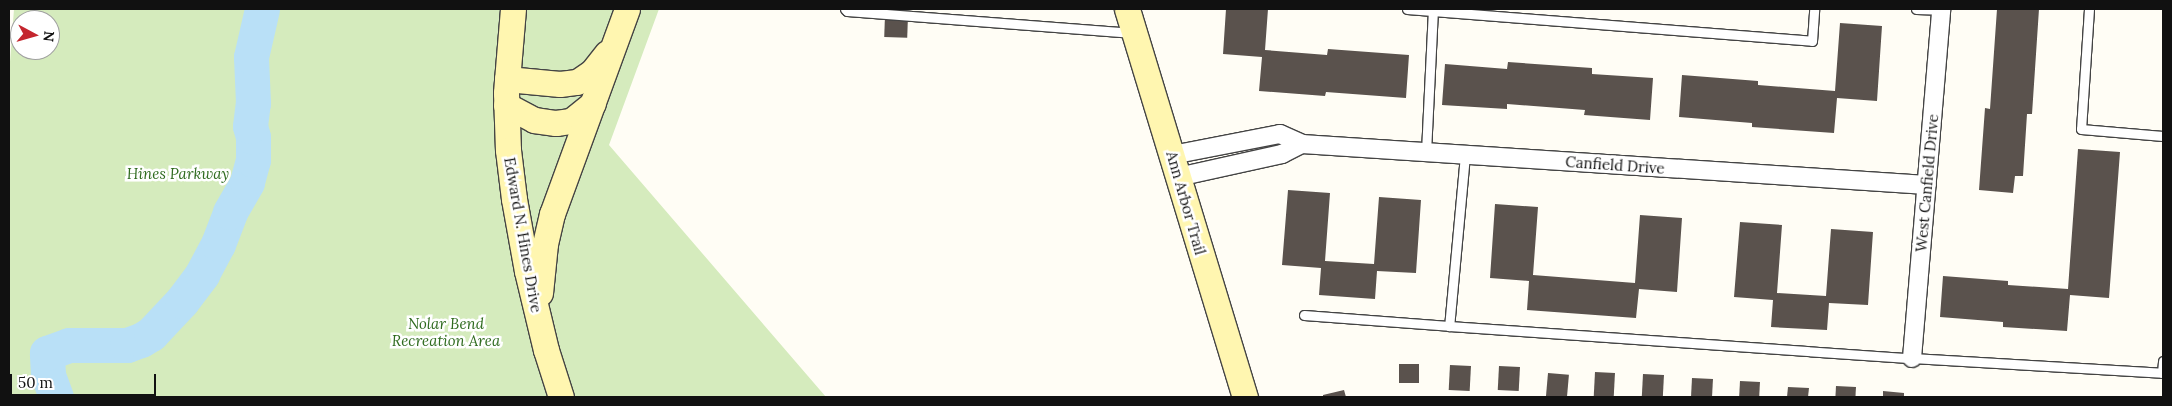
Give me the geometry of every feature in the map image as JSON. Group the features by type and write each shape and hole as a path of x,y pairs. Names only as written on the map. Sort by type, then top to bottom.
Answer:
{"street":[{"name":"Edward N. Hines Drive","path":"513,9 506,104 508,150 514,199 527,272 546,350 561,397"},
{"path":"546,350 540,297 544,244 552,214 627,9"},
{"name":"Ann Arbor Trail","path":"1127,9 1245,397"},
{"name":"West Canfield Drive","path":"1912,358 1941,10"},
{"path":"507,79 560,84 577,82 600,64 617,38"},
{"path":"506,104 534,120 556,123 571,121 593,104"},
{"name":"Canfield Drive","path":"1175,166 1282,154 1302,144 1927,185"}],"lane":[{"path":"845,9 847,11 1135,33"},
{"path":"1407,9 1812,41 1814,9"},
{"path":"1916,9 1941,10"},
{"path":"2089,9 2081,129 2163,136"},
{"path":"1426,152 1433,11"},
{"path":"1448,326 1464,155"},
{"path":"1304,314 1448,326 1912,358 2162,373 2163,361"}],"green space":[{"name":"Hines Parkway","path":"14,9 659,9 609,145 826,397 9,397 10,60 60,60 60,10"}],"building":[{"path":"1226,9 1268,9 1265,50 1327,55 1328,49 1409,55 1406,98 1326,92 1325,96 1259,91 1262,57 1223,54"},
{"path":"1997,9 2039,9 2032,114 2027,114 2023,176 2015,176 2013,193 1979,190 1985,108 1990,109"},
{"path":"885,15 908,16 907,38 884,37"},
{"path":"1840,23 1882,26 1877,101 1837,98 1834,133 1752,127 1752,123 1679,117 1682,75 1758,81 1758,85 1835,91"},
{"path":"1508,62 1592,68 1592,74 1653,78 1650,120 1584,115 1585,110 1507,104 1507,109 1442,105 1445,64 1507,69"},
{"path":"2078,149 2120,152 2109,298 2070,295 2067,331 2003,327 2003,322 1940,317 1943,276 2008,281 2008,285 2068,289"},
{"path":"1288,190 1330,193 1325,261 1374,264 1379,197 1421,200 1416,273 1377,271 1375,299 1319,295 1321,268 1282,265"},
{"path":"1495,204 1538,207 1533,275 1635,283 1640,215 1682,218 1677,292 1639,289 1636,318 1527,310 1529,281 1490,278"},
{"path":"1740,222 1782,225 1777,293 1826,296 1831,229 1873,232 1868,305 1829,303 1827,330 1771,327 1773,300 1734,297"},
{"path":"1399,364 1419,364 1419,383 1399,383"},
{"path":"1450,365 1471,366 1470,391 1449,390"},
{"path":"1499,366 1520,367 1519,391 1498,390"},
{"path":"1595,372 1615,373 1614,397 1594,397"},
{"path":"1548,373 1569,375 1567,397 1546,397"},
{"path":"1643,374 1664,375 1663,397 1642,397"},
{"path":"1692,378 1713,379 1712,397 1691,397"},
{"path":"1740,381 1760,382 1759,397 1739,397"},
{"path":"1836,386 1856,387 1855,397 1835,397"},
{"path":"1788,387 1809,388 1808,397 1787,397"},
{"path":"1344,390 1346,397 1323,397 1323,395"},
{"path":"1883,391 1904,393 1904,397 1883,397"}],"waterway":[{"path":"56,397 48,375 47,353 69,345 127,345 151,334 182,301 202,274 218,244 230,212 247,182 253,160 253,137 250,126 253,103 251,57 262,9"}],"park label":[{"name":"Nolar Bend Recreation Area","path":"446,332"}]}
